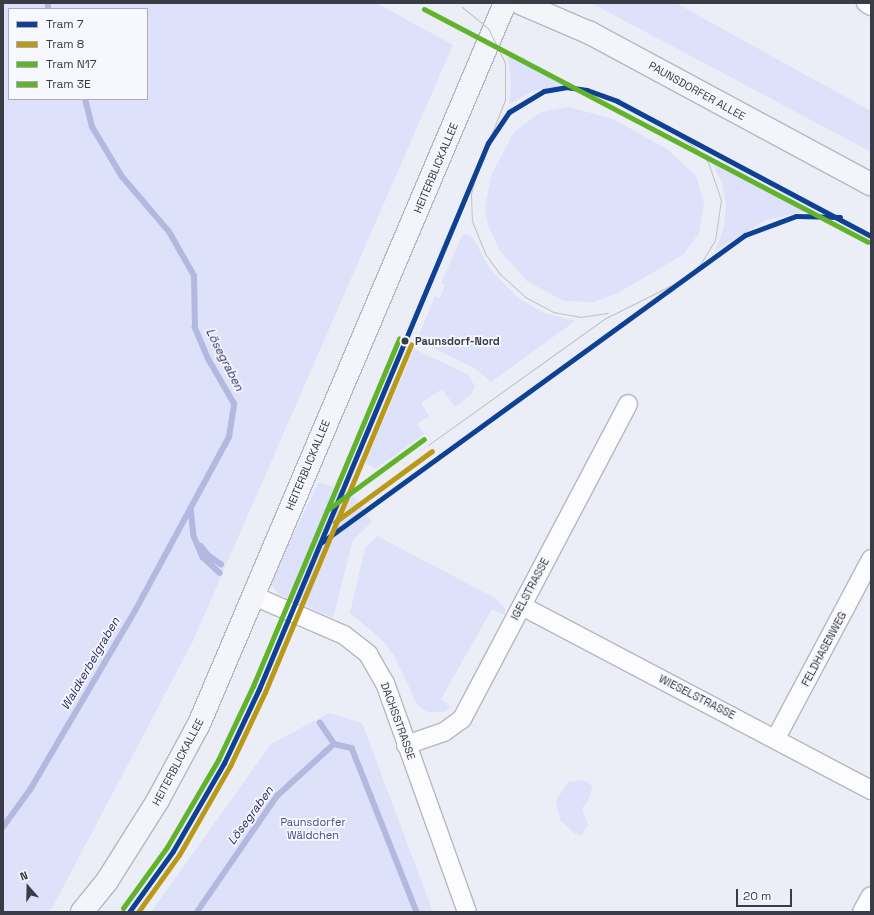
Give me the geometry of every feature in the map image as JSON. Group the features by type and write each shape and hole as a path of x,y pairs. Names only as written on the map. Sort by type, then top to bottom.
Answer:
{"main road":[{"name":"HEITERBLICKALLEE","path":"82,912 107,881 158,800 199,724 505,3"},
{"name":"PAUNSDORFER ALLEE","path":"520,3 590,33 871,184"}],"street":[{"path":"866,3 871,6"},
{"name":"IGELSTRASSE","path":"406,745 444,732 462,719 628,404"},
{"name":"FELDHASENWEG","path":"776,738 871,559"},
{"name":"DACHSSTRASSE","path":"254,596 344,635 362,648 385,683 467,912"},
{"name":"WIESELSTRASSE","path":"522,606 776,738 871,790"},
{"path":"862,912 871,896"}],"green space":[{"path":"3,3 376,3 453,45 192,643 50,912 3,912"},
{"path":"591,3 676,3 871,111 871,152"},
{"path":"512,52 571,84 535,90 509,104 511,82 508,59"},
{"path":"569,107 613,119 667,149 696,176 704,203 699,233 684,254 618,293 594,302 564,301 528,282 500,251 488,225 485,208 491,176 514,132 541,112"},
{"path":"709,157 811,210 766,220 715,251 724,227 726,205 722,183"},
{"path":"463,234 472,236 490,269 518,298 544,313 575,321 491,382 476,369 417,340 435,296 440,298 445,285 441,283"},
{"path":"414,349 469,375 475,387 471,395 455,407 442,389 421,403 429,416 417,424 424,434 376,469 365,463"},
{"path":"319,482 352,494 372,522 353,540 333,618 278,594 270,582"},
{"path":"377,536 495,598 505,609 505,615 492,609 441,699 451,707 444,712 428,712 418,706 394,655 379,637 350,613 365,548"},
{"name":"Paunsdorfer Wäldchen","path":"329,713 362,723 433,912 151,912 271,744"},
{"path":"583,780 593,786 587,803 582,808 588,824 582,835 575,834 560,820 556,801 568,782"}],"waterway":[{"name":"Lösegraben","path":"48,3 49,8"},
{"name":"Lösegraben","path":"3,827 30,790 135,611 229,437 234,404 208,359 195,328 194,276 169,232 122,177 92,127 85,100"},
{"name":"Lösegraben","path":"191,508 194,536 203,557 220,573"},
{"path":"201,546 208,555 221,564"},
{"name":"Lösegraben","path":"197,912 277,796 334,744 320,723"},
{"path":"334,744 352,748 417,912"}],"tram line":[{"path":"462,7 488,28 505,63 505,100 488,143"},
{"name":"3E","path":"424,9 868,242"},
{"name":"7","path":"129,912 173,851 224,763 259,689 488,143 509,112 544,91 566,87 587,90 617,101 871,236"},
{"path":"675,133 697,149 708,162 721,200 715,240 700,265 685,277"},
{"path":"478,166 471,194 472,221 486,255 500,274 527,298 553,312 580,317 608,313"},
{"name":"7","path":"322,542 745,235 796,216 840,217"},
{"path":"428,445 604,319 680,281"},
{"name":"N17","path":"123,908 167,847 218,760 253,686 399,338"},
{"name":"8","path":"138,912 179,855 230,766 265,692 411,344"},
{"name":"N17","path":"327,510 424,439"},
{"name":"8","path":"335,522 432,451"}],"place":[{"name":"Paunsdorf-Nord","path":"405,341"}],"water label":[{"name":"Waldkerbelgraben","path":"91,664"}]}
